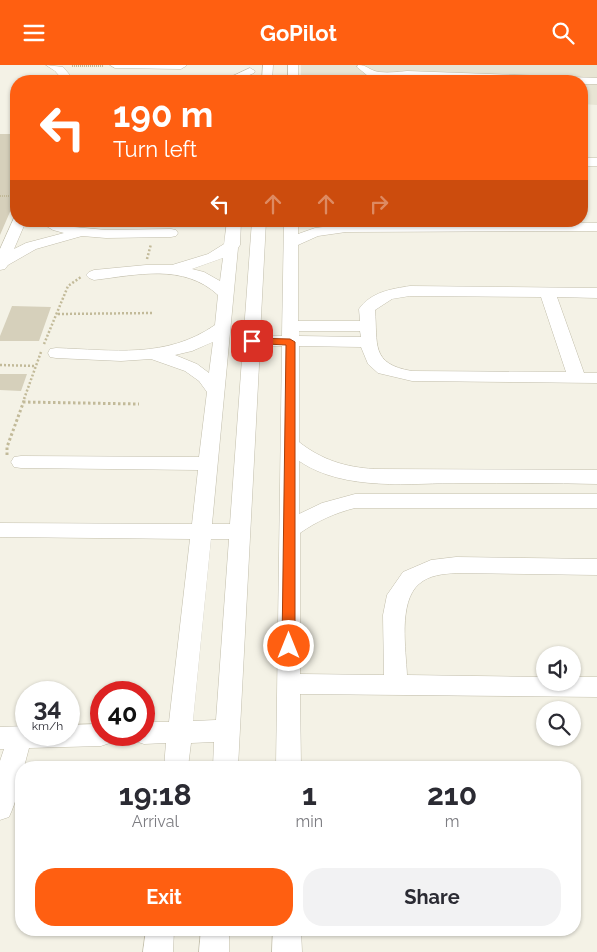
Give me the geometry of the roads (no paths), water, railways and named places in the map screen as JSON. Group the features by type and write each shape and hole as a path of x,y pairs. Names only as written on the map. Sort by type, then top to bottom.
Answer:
{"street":[{"path":"115,65 181,66"},
{"path":"363,65 362,67 366,71 374,74 448,75"},
{"path":"379,65 407,73"},
{"path":"491,75 501,65"},
{"path":"535,67 553,75 597,72"},
{"path":"1,264 16,227"},
{"path":"59,227 85,233 170,233"},
{"path":"177,761 234,227"},
{"path":"225,761 259,227"},
{"path":"288,761 291,227"},
{"path":"291,243 315,232 346,228 597,227"},
{"path":"1,264 15,253 40,243 85,233"},
{"path":"94,275 174,269 209,259 223,253 233,245"},
{"path":"174,269 206,277 218,285 226,294"},
{"path":"597,293 410,291 378,299 367,309 371,359 380,368 395,374 412,376 597,378"},
{"path":"547,292 577,378"},
{"path":"56,353 150,354 174,351 214,335 223,327"},
{"path":"252,341 290,334 369,334"},
{"path":"150,354 174,359 194,368 210,381 216,392"},
{"path":"290,444 305,457 325,468 349,474 374,476 597,477"},
{"path":"21,461 208,464"},
{"path":"289,530 308,516 331,506 355,501 597,501"},
{"path":"0,530 239,532"},
{"path":"396,685 394,615 398,595 411,578 431,568 456,565 597,567"},
{"path":"288,684 597,687"},
{"path":"155,733 227,731"},
{"path":"0,807 9,738 90,735"},
{"path":"158,952 159,936"},
{"path":"214,952 215,936"},
{"path":"287,936 287,952"}]}
